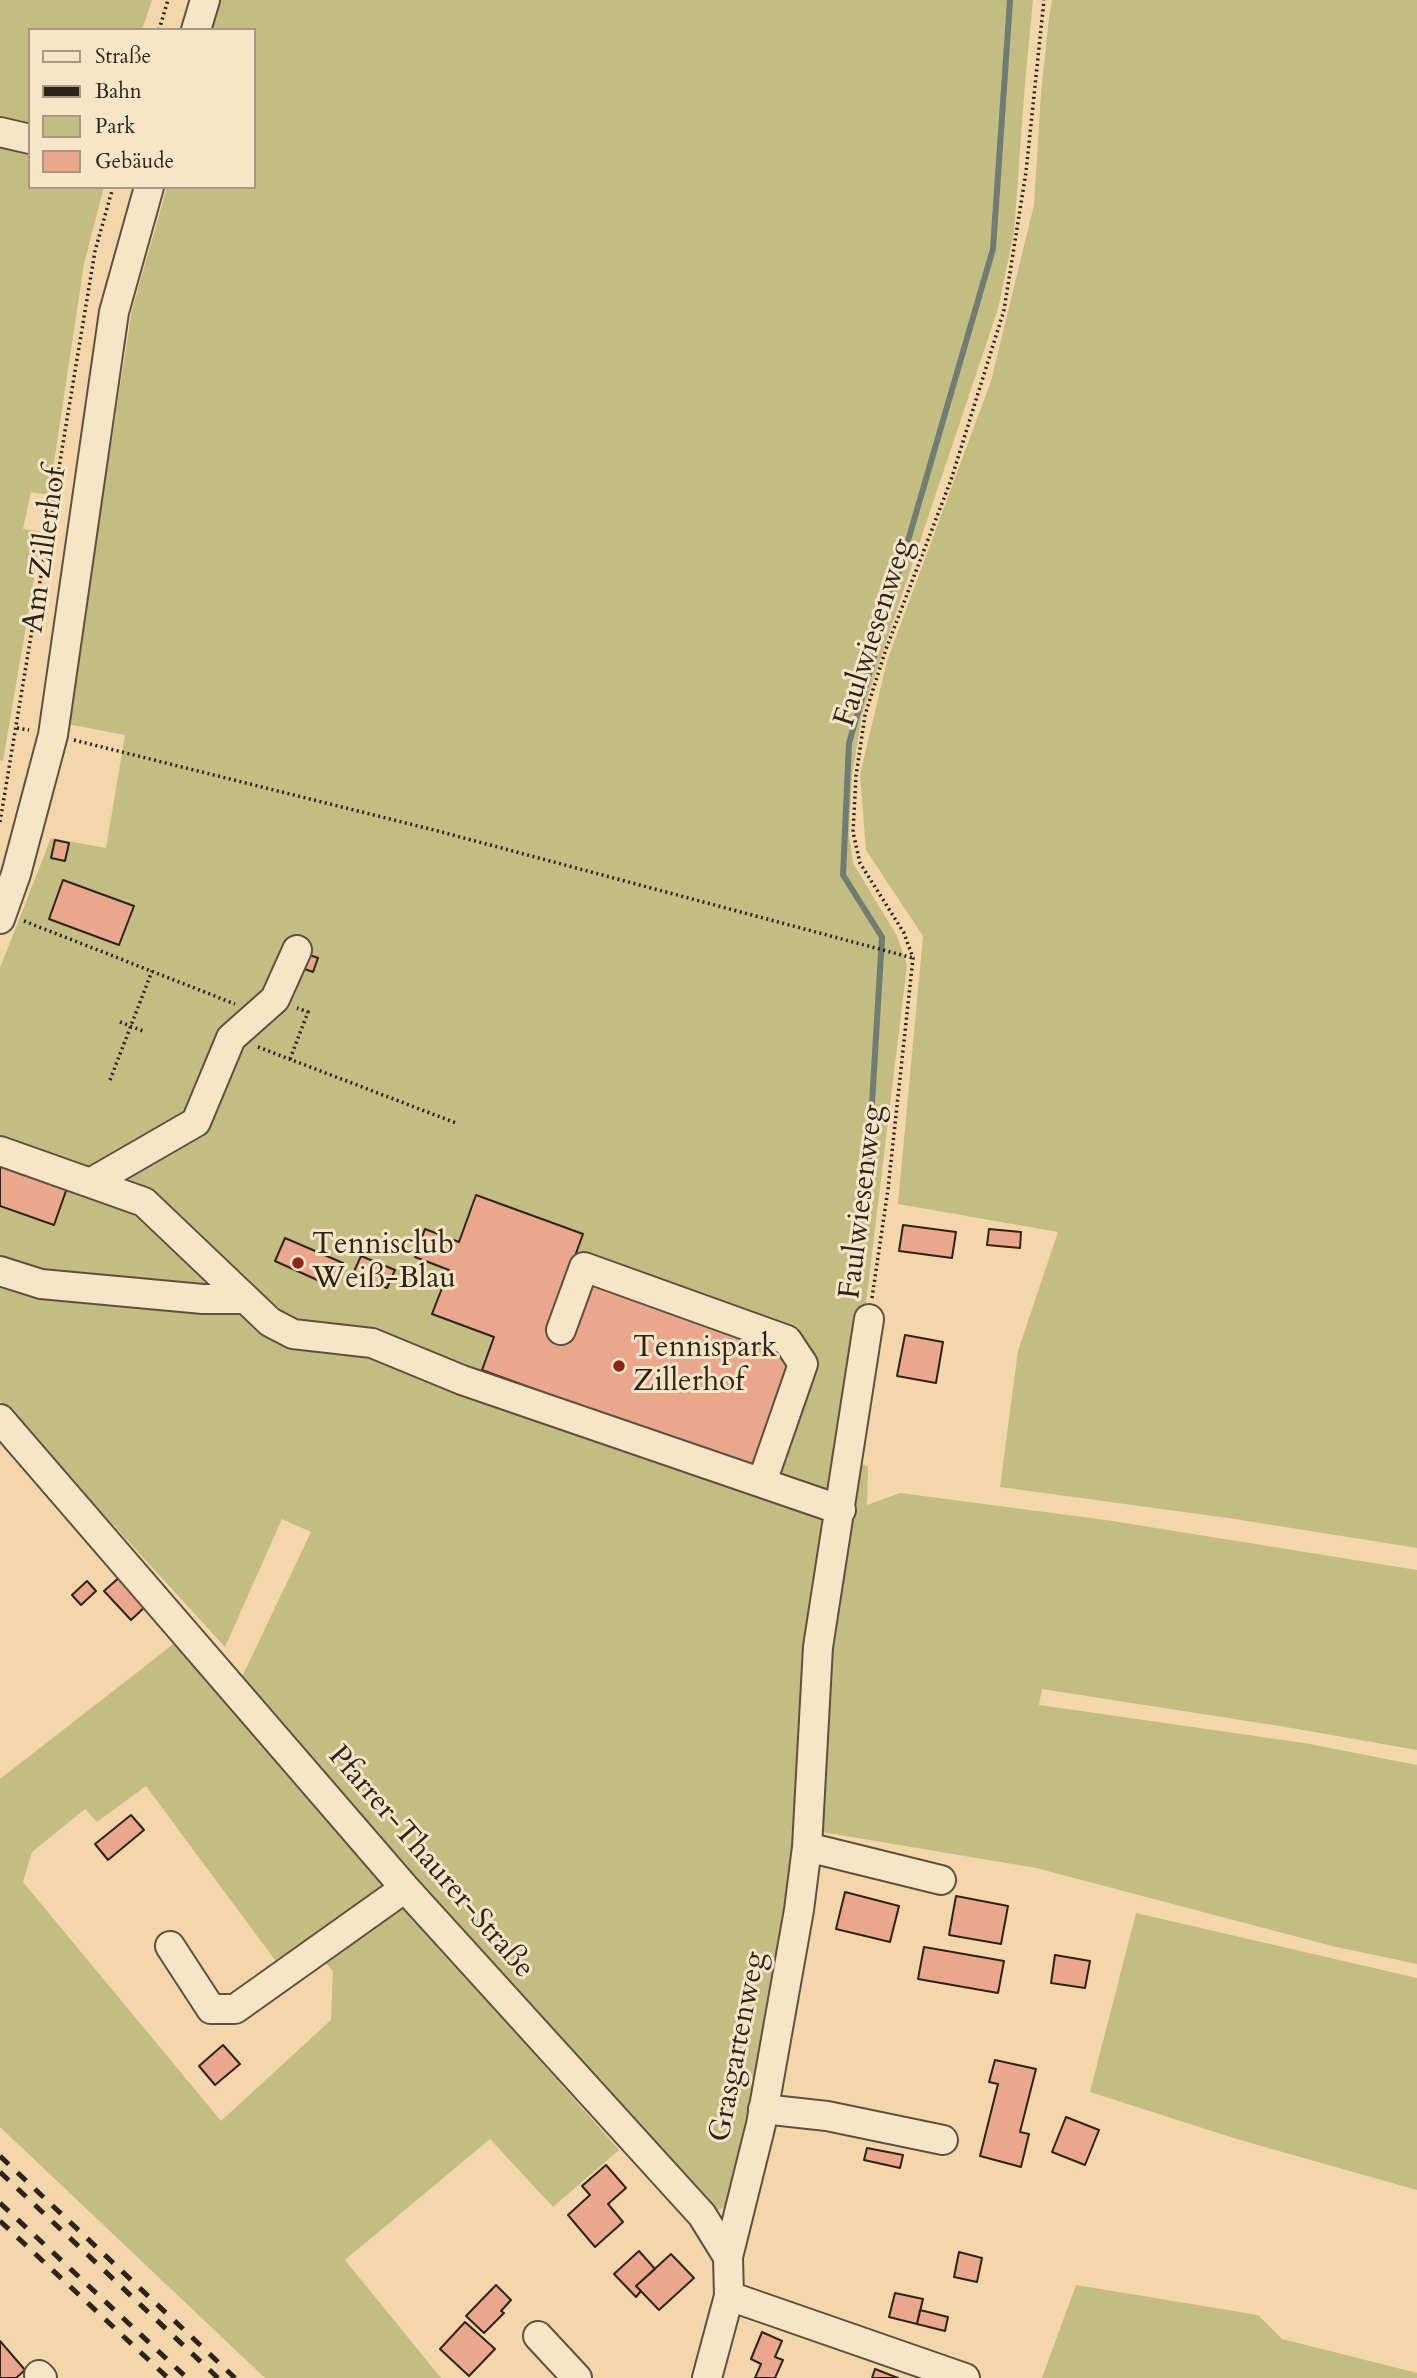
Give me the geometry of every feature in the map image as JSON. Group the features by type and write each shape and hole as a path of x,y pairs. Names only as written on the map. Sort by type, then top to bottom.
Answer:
{"street":[{"path":"197,28 205,0"},
{"path":"0,132 28,139"},
{"name":"Am Zillerhof","path":"0,919 16,874 53,735 114,312 148,189"},
{"path":"92,1182 196,1122 231,1038 275,999 297,950"},
{"path":"0,1151 144,1202 270,1322 293,1334 372,1343 462,1380 841,1510"},
{"path":"561,1330 584,1267 787,1340 803,1364 762,1482"},
{"path":"0,1271 41,1284 203,1300 246,1299"},
{"name":"Grasgartenweg","path":"728,2257 763,2109 799,1910 807,1847 818,1647 869,1319"},
{"name":"Pfarrer-Thaurer-Straße","path":"0,1419 404,1888 702,2215 728,2257"},
{"path":"807,1847 941,1881"},
{"path":"170,1946 211,2009 235,2009 404,1888"},
{"path":"763,2109 827,2116 943,2140"},
{"path":"707,2378 729,2296 728,2257"},
{"path":"729,2296 965,2378"},
{"path":"538,2336 577,2378"}],"path":[{"path":"160,28 168,0"},
{"name":"Faulwiesenweg","path":"869,1319 888,1189 913,958 904,933 860,863 853,832 856,776 865,715 886,649 951,480 1004,310 1026,172 1044,0"},
{"name":"Am Zillerhof","path":"0,822 95,251 112,189"},
{"path":"53,735 434,830 913,958"},
{"path":"110,1080 152,971"},
{"path":"275,999 308,1012 290,1060"},
{"path":"120,1022 143,1031"}],"green space":[{"path":"0,0 152,0 143,28 28,28 28,123 0,117"},
{"path":"220,0 1033,0 1014,232 998,309 862,714 852,776 849,833 853,863 897,936 907,965 862,1336 843,1462 868,1466 867,1505 900,1493 1106,1520 1417,1570 1417,1750 1042,1689 1039,1705 1304,1743 1417,1765 1417,1964 1332,1946 1036,1868 816,1831 798,1843 781,1958 726,2207 702,2215 242,1677 311,1532 282,1519 225,1647 0,1401 0,968 51,838 106,848 125,735 67,724 132,310 166,189 256,189 256,28 213,28"},
{"path":"1052,0 1417,0 1417,1548 1235,1519 1000,1487 1018,1351 1058,1232 898,1204 923,936 866,850 860,775 887,661 991,381 1034,205 1041,93"},
{"path":"0,142 28,149 28,189 103,189 84,264 49,495 31,492 23,529 42,532 3,761 0,760"},
{"path":"180,1639 376,1875 619,2150 553,2207 490,2139 345,2260 441,2378 265,2378 0,2127 0,1779","holes":["146,1786 275,1960 307,1942 333,1971 331,2020 221,2121 23,1882 32,1852 85,1809 97,1822"]},
{"path":"1136,1913 1417,1978 1417,2190 1240,2140 1090,2092"},
{"path":"1076,2285 1258,2315 1282,2339 1417,2373 1417,2378 1042,2378"}],"building":[{"path":"55,840 69,843 65,861 51,858"},
{"path":"63,880 134,906 119,945 49,919"},
{"path":"301,952 318,958 313,972 296,966"},
{"path":"0,1164 67,1188 54,1225 0,1206"},
{"path":"476,1195 583,1234 547,1333 570,1342 594,1275 789,1346 799,1362 759,1471 482,1370 494,1337 432,1314 449,1270 415,1257 425,1229 459,1242"},
{"path":"903,1225 956,1232 952,1258 899,1251"},
{"path":"989,1229 1021,1232 1020,1248 987,1245"},
{"path":"285,1238 343,1263 333,1287 275,1261"},
{"path":"361,1256 395,1270 387,1288 353,1274"},
{"path":"905,1335 943,1342 936,1383 897,1376"},
{"path":"122,1575 148,1604 131,1620 104,1591"},
{"path":"87,1581 96,1591 81,1605 72,1595"},
{"path":"131,1815 144,1830 108,1860 95,1844"},
{"path":"845,1892 899,1906 890,1942 836,1929"},
{"path":"956,1896 1008,1906 1001,1944 949,1935"},
{"path":"924,1947 1004,1961 998,1993 918,1979"},
{"path":"1055,1955 1090,1961 1085,1988 1051,1983"},
{"path":"223,2045 240,2064 215,2085 199,2066"},
{"path":"995,2060 1036,2069 1020,2132 1029,2134 1021,2167 980,2156 998,2084 989,2082"},
{"path":"1066,2117 1099,2130 1085,2165 1052,2152"},
{"path":"867,2148 903,2155 900,2168 864,2160"},
{"path":"606,2165 626,2188 608,2204 623,2222 595,2247 568,2215 590,2195 582,2186"},
{"path":"639,2251 655,2269 636,2286 641,2291 636,2297 614,2274"},
{"path":"959,2252 982,2258 977,2282 954,2277"},
{"path":"671,2254 694,2278 659,2310 636,2286"},
{"path":"496,2285 511,2300 501,2311 504,2313 484,2333 466,2316"},
{"path":"895,2293 923,2299 917,2324 889,2317"},
{"path":"920,2310 948,2317 945,2331 917,2324"},
{"path":"465,2322 495,2349 469,2376 440,2349"},
{"path":"762,2332 782,2341 775,2357 783,2360 775,2378 755,2378 761,2364 751,2359"},
{"path":"0,2341 25,2370 16,2378 0,2378"},
{"path":"875,2369 898,2378 872,2378"}],"waterway":[{"path":"866,1203 882,937 843,875 849,743 993,249 1010,0"}],"railway":[{"path":"0,2156 235,2378"},
{"path":"0,2172 218,2378"},
{"path":"0,2203 187,2378"},
{"path":"0,2221 168,2378"}],"place":[{"name":"Tennisclub Weiß-Blau","path":"298,1263"},
{"name":"Tennispark Zillerhof","path":"619,1366"}]}
